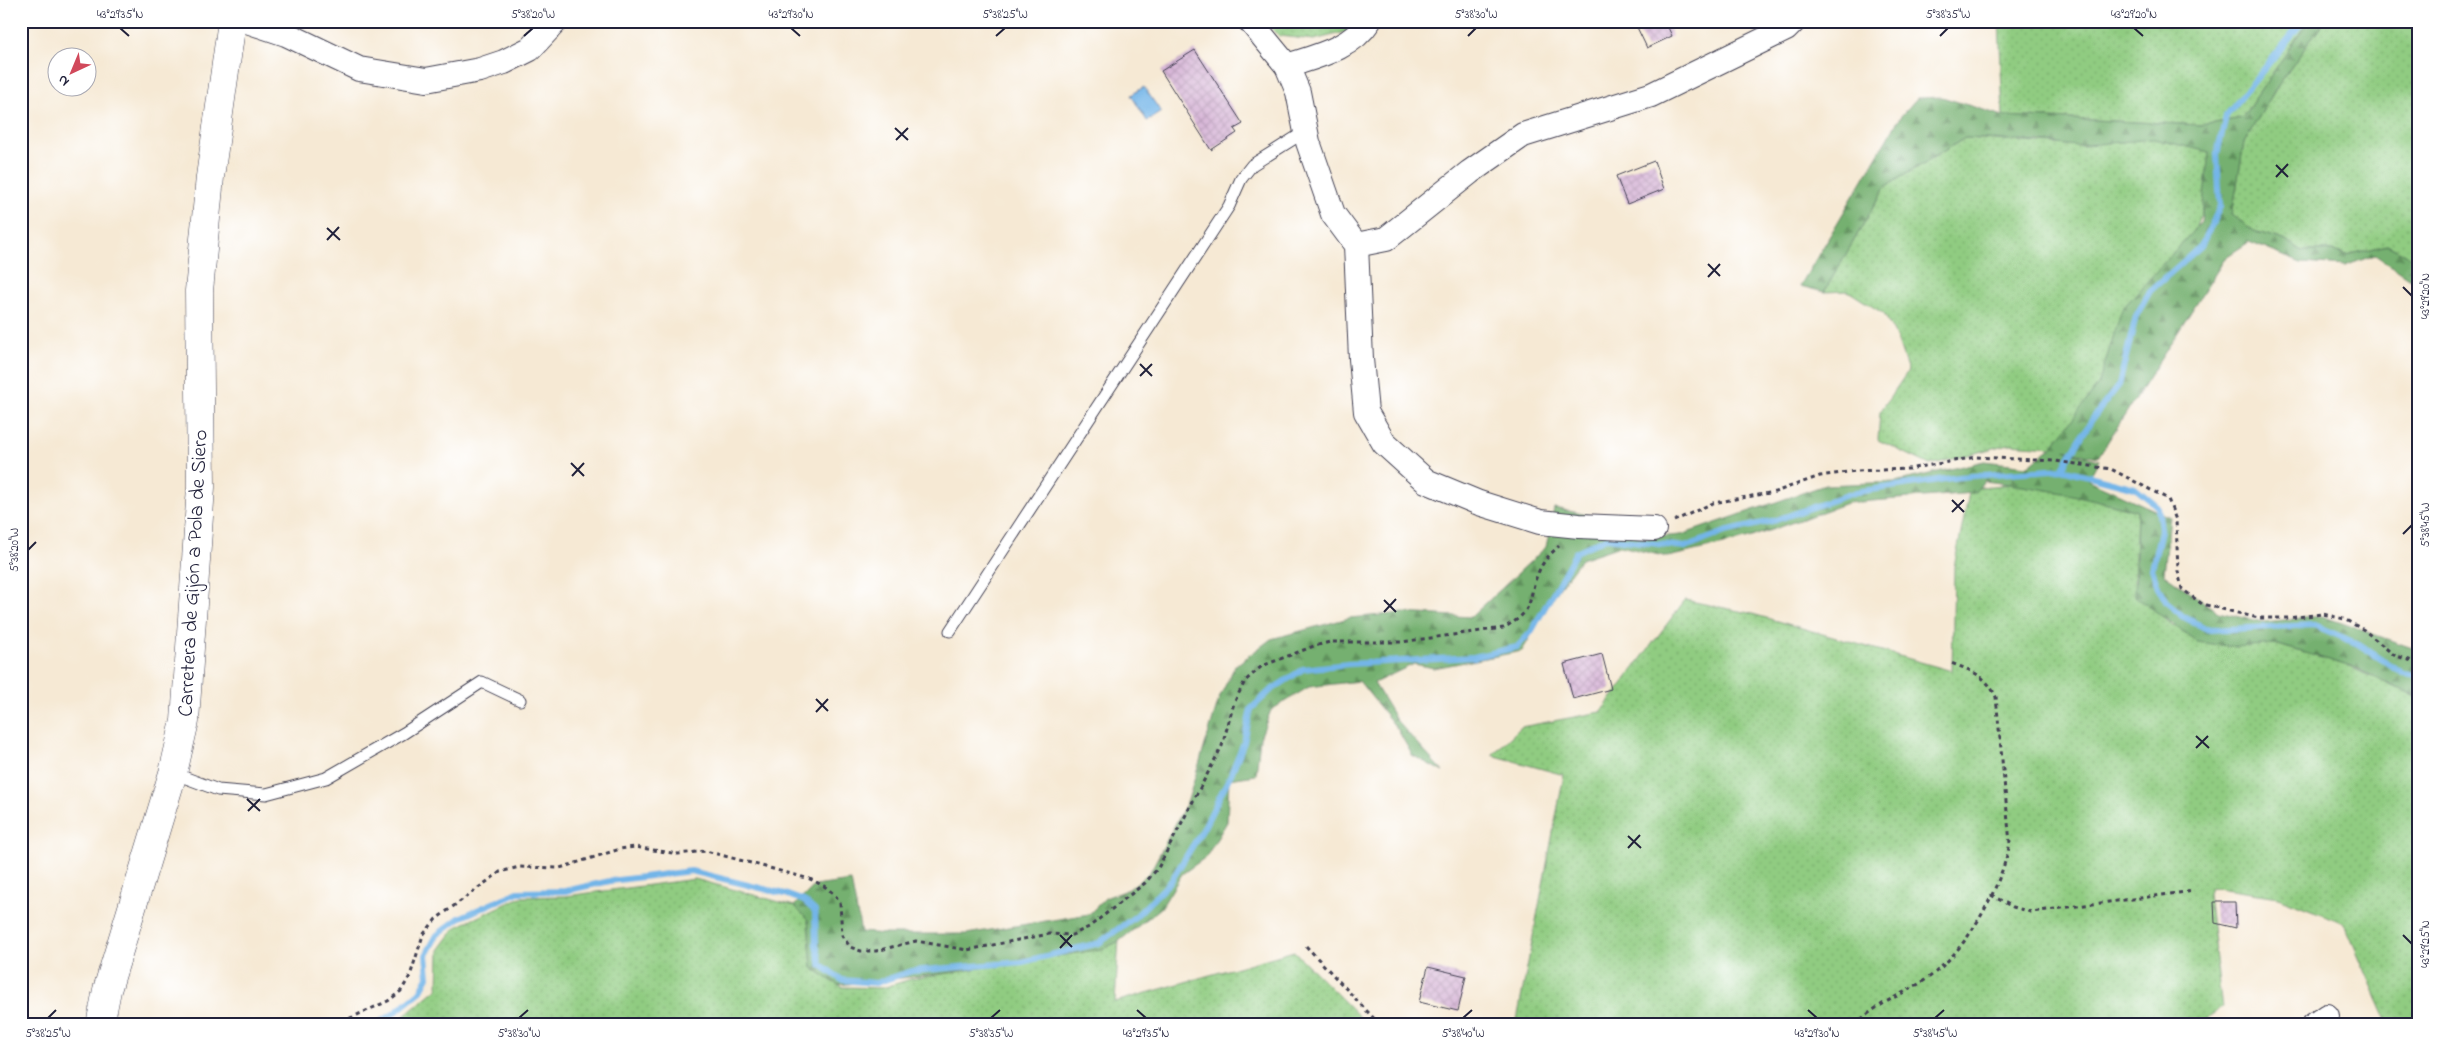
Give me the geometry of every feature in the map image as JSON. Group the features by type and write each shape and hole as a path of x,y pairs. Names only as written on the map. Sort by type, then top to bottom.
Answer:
{"street":[{"name":"Carretera de Gijón a Pola de Siero","path":"100,1025 107,990 173,772 185,721 201,487 200,291 210,177 232,21"},
{"path":"247,21 286,34 359,69 426,80 480,70 504,62 530,49 556,21"},
{"path":"1250,21 1287,66 1298,92 1306,131 1333,214 1356,245 1361,359 1366,412 1384,443 1426,481 1479,503 1540,522 1578,526 1654,529"},
{"path":"1287,66 1343,46 1362,32 1369,21"},
{"path":"1356,245 1386,239 1470,172 1522,135 1651,96 1786,28 1794,21"}],"lane":[{"path":"950,631 1229,206 1241,179 1252,166 1306,131"},
{"path":"173,772 218,790 266,794 326,778 404,733 482,682 520,700"}],"path":[{"path":"1654,529 1713,503 1775,492 1820,476 1855,471 1908,469 1976,457 2055,461 2111,469 2168,500 2176,520 2178,571 2182,589 2202,604 2258,618 2288,618 2323,614 2344,619 2364,630 2394,655 2418,663"},
{"path":"335,1025 388,1001 401,991 410,976 423,935 436,919 500,872 519,867 560,868 635,847 678,854 706,851 810,879 835,895 840,903 842,935 850,947 861,951 876,951 916,941 967,950 1049,934 1072,934 1096,922 1146,883 1158,868 1222,746 1234,703 1245,681 1262,666 1314,646 1330,642 1400,642 1504,628 1514,622 1530,606 1539,571 1550,555 1578,526"},
{"path":"1855,1025 1875,1008 1943,968 1961,948 2005,866 2010,843 1996,697 1990,683 1973,672 1950,663"},
{"path":"1991,895 2013,907 2031,912 2194,891"},
{"path":"1306,946 1380,1025"}],"green space":[{"path":"1264,21 1356,21 1350,31 1314,40 1279,36"},
{"path":"1999,21 2308,21 2242,118 2202,125 2003,116"},
{"path":"2308,21 2324,21 2277,87 2244,142 2232,215 2254,231 2284,240 2303,251 2333,251 2347,255 2387,245 2418,261 2418,284 2375,255 2345,266 2301,263 2249,242 2226,257 2098,457 2064,450 2099,460 2088,480 2170,517 2164,574 2218,612 2263,622 2322,616 2418,650 2418,697 2355,668 2275,644 2236,647 2197,642 2135,596 2137,511 2061,493 1984,481 1974,493 1847,503 1746,539 1668,557 1620,546 1581,559 1559,588 1522,651 1434,668 1414,664 1374,683 1397,721 1443,772 1412,755 1398,730 1359,681 1309,687 1271,710 1260,738 1256,775 1229,779 1227,822 1206,857 1182,874 1161,908 1118,942 1102,949 947,973 838,985 812,968 808,920 794,906 814,886 851,881 861,932 886,934 966,934 1089,914 1105,898 1129,889 1150,872 1188,800 1220,696 1235,666 1271,639 1349,618 1404,613 1471,617 1546,547 1554,508 1588,515 1643,538 1681,535 1825,485 1895,482 1984,461 2028,466 2052,447 2098,385 2122,309 2201,222 2209,152 2154,139 2076,146 1965,138 1885,187 1824,292 1800,286 1900,117 1917,98 1942,97 2003,116 2202,125 2242,118"},
{"path":"2324,21 2418,21 2418,261 2387,245 2347,255 2333,251 2303,251 2284,240 2254,231 2232,215 2244,142 2277,87"},
{"path":"2150,134 2209,152 2211,188 2196,227 2155,280 2105,388 2052,447 2009,444 1930,465 1878,440 1880,412 1908,371 1896,336 1884,314 1848,291 1824,292 1885,187 1965,138 2084,146"},
{"path":"2035,482 2137,511 2134,580 2144,599 2171,625 2209,642 2275,644 2345,665 2418,697 2418,1025 2389,1025 2344,923 2278,897 2210,887 2208,894 2222,1008 2196,1025 1516,1025 1564,775 1492,755 1521,727 1601,712 1685,600 1749,613 1952,671 1954,567 1970,488"},
{"path":"695,879 798,907 808,920 812,968 842,987 882,988 911,979 1102,949 1119,939 1115,1002 1294,951 1368,1025 393,1025 438,988 439,950 456,927 521,897 566,896"}],"water":[{"path":"1144,87 1161,112 1147,121 1131,95"}],"building":[{"path":"1634,21 1665,21 1672,36 1647,48"},
{"path":"1195,50 1243,124 1234,129 1237,133 1211,150 1161,71"},
{"path":"1654,161 1664,189 1627,204 1616,176"},
{"path":"1602,654 1611,689 1573,699 1564,664"},
{"path":"2214,902 2235,902 2236,928 2215,923"},
{"path":"1428,967 1466,976 1458,1011 1419,1002"}],"waterway":[{"path":"2062,469 2093,418 2119,385 2136,316 2150,291 2201,246 2220,207 2217,154 2226,116 2303,21"},
{"path":"374,1025 393,1014 420,992 428,977 426,955 437,935 459,918 518,892 565,891 610,881 691,871 785,894 804,901 815,911 816,945 821,965 842,980 876,983 912,971 1022,962 1099,943 1136,916 1171,881 1203,829 1231,774 1244,742 1251,709 1270,691 1303,669 1348,664 1474,657 1517,647 1531,632 1576,552 1606,538 1685,547 1725,532 1776,520 1856,492 1959,477 2062,469 2135,488 2158,507 2161,530 2152,569 2158,587 2167,603 2184,617 2209,630 2314,625 2358,644 2404,674 2418,676"}]}
